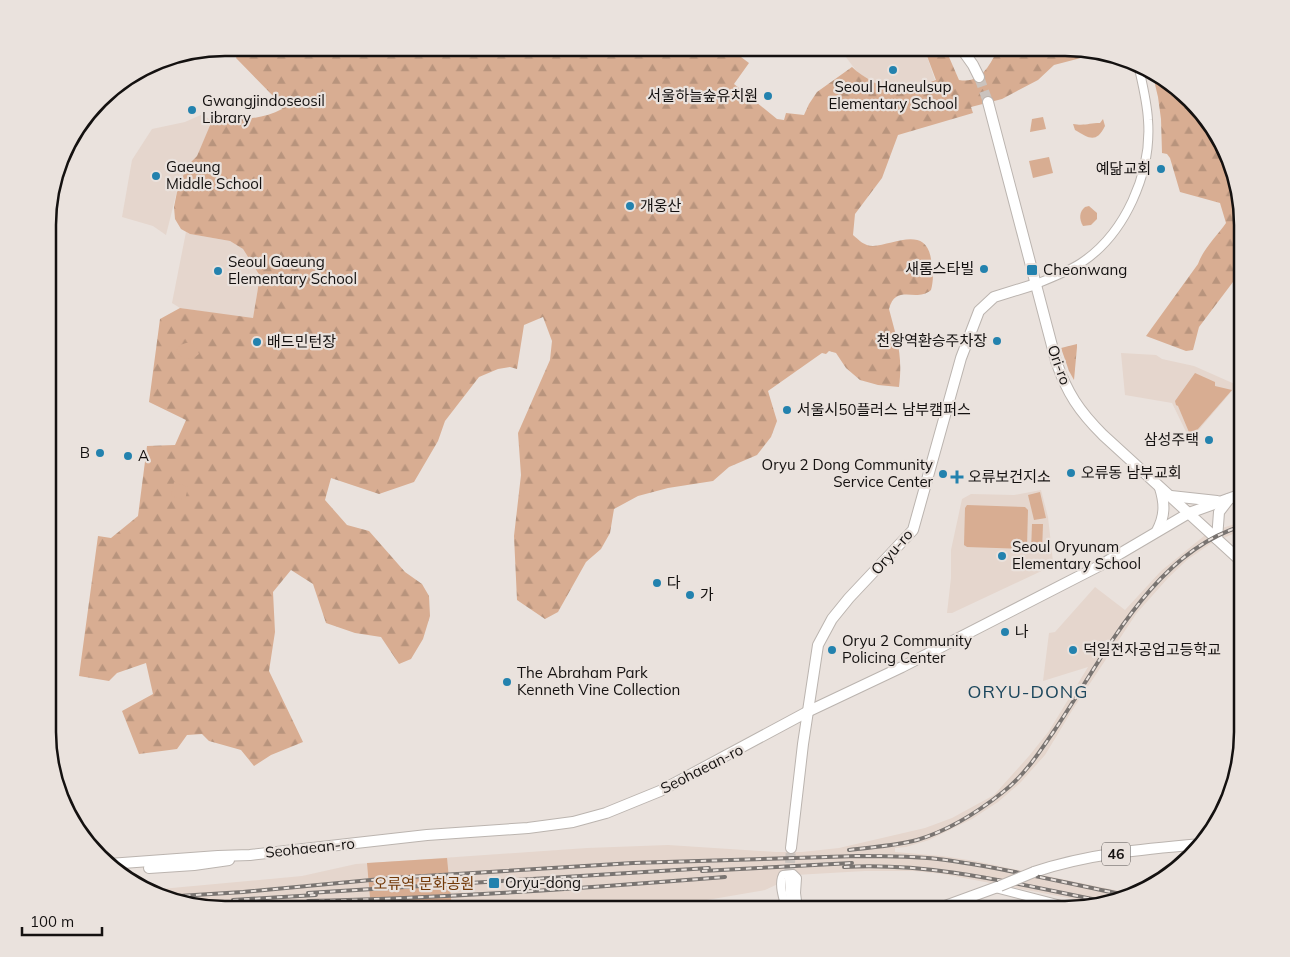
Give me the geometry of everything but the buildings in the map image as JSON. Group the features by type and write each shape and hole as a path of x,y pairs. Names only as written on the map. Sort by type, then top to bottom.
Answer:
{"main road":[{"path":"968,57 979,77"},
{"name":"Ori-ro","path":"988,102 1056,361 1071,397 1084,416 1103,435 1233,554"},
{"name":"Oryu-ro","path":"791,848 803,744 818,645 832,619 849,598 913,530 953,384 968,337 979,311 994,297 1036,284"},
{"path":"1157,532 1162,523 1164,506 1160,487"},
{"path":"1171,496 1225,500 1219,512 1217,539"},
{"name":"Seohaean-ro","path":"119,863 250,855 427,835 528,828 573,822 606,813 647,797 809,711 902,667 1085,574 1189,513 1233,497"},
{"name":"46","path":"961,901 1034,872 1060,864 1146,849 1190,845"},
{"path":"126,868 217,863 250,855"}],"street":[{"path":"1036,284 1071,268 1089,257 1113,231 1135,191 1143,173 1148,140 1146,102 1140,75"},
{"path":"784,901 781,879 784,875 793,874 797,878 797,901"},
{"path":"789,878 790,901"},
{"path":"998,887 1048,901"}],"shaded area":[{"name":"Seoul Haneulsup Elementary School","path":"846,57 927,57 935,80 891,95 883,87 858,73"},
{"name":"Gaeung Middle School","path":"203,114 212,122 197,156 188,165 178,187 166,235 153,226 122,217 132,160 152,129 185,122"},
{"name":"Seoul Gaeung Elementary School","path":"186,232 230,241 243,249 260,276 253,319 180,308 172,303"},
{"path":"1121,353 1156,355 1162,359 1194,366 1233,383 1233,390 1190,440 1172,403 1125,395"},
{"name":"Seoul Oryunam Elementary School","path":"1041,490 1048,517 1053,562 1050,567 952,613 947,613 951,578 951,550 962,499 971,494 1014,495"},
{"path":"1233,525 1233,534 1210,544 1187,560 1136,614 1045,755 1020,783 998,802 972,819 929,840 906,847 895,848 895,852 975,861 1121,891 1119,892 1078,900 943,874 914,871 865,871 778,876 778,884 765,890 704,901 214,900 192,898 163,889 302,876 356,864 587,848 668,845 802,852 839,848 925,828 952,818 994,795 1049,731 1088,667 1043,681 1049,633 1055,632 1095,587 1125,610 1161,571 1204,536"}],"green space":[{"path":"237,56 740,57 749,63 734,84 777,119 784,120 786,113 804,115 817,92 852,67 891,95 936,80 927,57 949,57 959,80 974,79 979,76 994,57 1082,58 1054,65 1038,80 1002,99 971,107 973,113 898,135 882,178 855,214 853,235 870,246 908,239 923,242 928,249 933,271 931,290 919,295 901,295 896,297 889,309 900,356 899,387 878,385 860,380 846,368 836,353 829,351 826,354 822,353 768,391 777,421 771,437 757,455 729,467 713,481 668,488 638,496 614,509 610,533 601,549 586,562 558,612 545,619 517,600 514,536 521,475 518,433 550,360 552,341 543,317 524,325 517,369 510,367 498,369 479,377 445,421 438,441 414,482 379,494 331,478 325,500 347,525 369,531 405,572 422,584 429,596 430,616 423,639 411,659 399,664 381,637 355,633 326,623 313,584 291,570 273,592 275,632 269,671 303,742 271,755 254,766 241,750 209,741 202,734 187,735 177,749 139,754 122,711 153,694 146,663 117,673 109,681 79,676 98,536 111,538 138,516 147,446 175,445 186,420 149,402 160,319 180,308 253,318 260,276 243,249 230,241 190,234 181,229 175,219 174,207 178,187 188,165 197,156 214,116 231,119 249,119 274,113 282,109 277,100 236,58"},
{"path":"1155,82 1168,91 1199,122 1216,150 1225,171 1232,203 1233,282 1199,327 1193,350 1186,351 1146,336 1226,223 1220,203 1180,192 1170,158 1167,154 1162,153 1158,97"},
{"path":"1043,117 1046,129 1030,132 1032,119"},
{"path":"1103,119 1105,126 1102,132 1092,138 1075,130 1073,124 1100,123"},
{"path":"1049,157 1053,173 1033,178 1029,161"},
{"path":"1089,206 1097,213 1097,219 1091,225 1083,226 1080,218 1081,213 1085,207"},
{"path":"192,343 196,348 199,354 196,357 186,359 176,351 180,345"},
{"path":"1077,344 1074,380 1061,348"},
{"path":"1195,373 1215,382 1215,386 1232,390 1191,437 1175,401"},
{"path":"174,482 188,487 185,500 171,496"},
{"path":"1040,492 1046,518 1034,520 1028,495"},
{"path":"967,505 1025,507 1028,510 1027,546 1024,549 967,547 964,545 965,508"},
{"path":"1032,524 1043,524 1042,552 1031,552"},
{"name":"오류역 문화공원","path":"447,858 451,900 370,900 367,863"}],"tunnel":[{"path":"979,77 988,102"},
{"path":"789,878 791,848"}],"railway":[{"path":"849,850 900,844 940,832 983,807 1003,792 1018,779 1037,756 1111,642 1156,584 1182,559 1210,540 1233,530"},
{"path":"184,896 392,878 633,863 858,856 918,857 962,862 1116,893"},
{"path":"702,871 852,863"},
{"path":"844,867 877,866 942,871 1006,881 1090,898"},
{"path":"308,893 709,868"},
{"path":"338,900 516,892 725,877"},
{"path":"233,900 316,895"}],"place":[{"name":"Seoul Haneulsup Elementary School","path":"893,70"},
{"name":"서울하늘숲유치원","path":"768,96"},
{"name":"Gwangjindoseosil Library","path":"192,110"},
{"name":"예닮교회","path":"1161,169"},
{"name":"Gaeung Middle School","path":"156,176"},
{"name":"개웅산","path":"630,206"},
{"name":"새롬스타빌","path":"984,269"},
{"name":"Cheonwang","path":"1032,270"},
{"name":"Seoul Gaeung Elementary School","path":"218,271"},
{"name":"천왕역환승주차장","path":"997,341"},
{"name":"배드민턴장","path":"257,342"},
{"name":"서울시50플러스 남부캠퍼스","path":"787,410"},
{"name":"삼성주택","path":"1209,440"},
{"name":"B","path":"100,453"},
{"name":"A","path":"128,456"},
{"name":"오류동 남부교회","path":"1071,473"},
{"name":"Oryu 2 Dong Community Service Center","path":"943,474"},
{"name":"오류보건지소","path":"957,477"},
{"name":"Seoul Oryunam Elementary School","path":"1002,556"},
{"name":"다","path":"657,583"},
{"name":"가","path":"690,595"},
{"name":"나","path":"1005,632"},
{"name":"Oryu 2 Community Policing Center","path":"832,650"},
{"name":"덕일전자공업고등학교","path":"1073,650"},
{"name":"The Abraham Park Kenneth Vine Collection","path":"507,682"},
{"name":"Oryu-dong","path":"494,883"}],"district":[{"name":"ORYU-DONG","path":"1028,692"}]}
